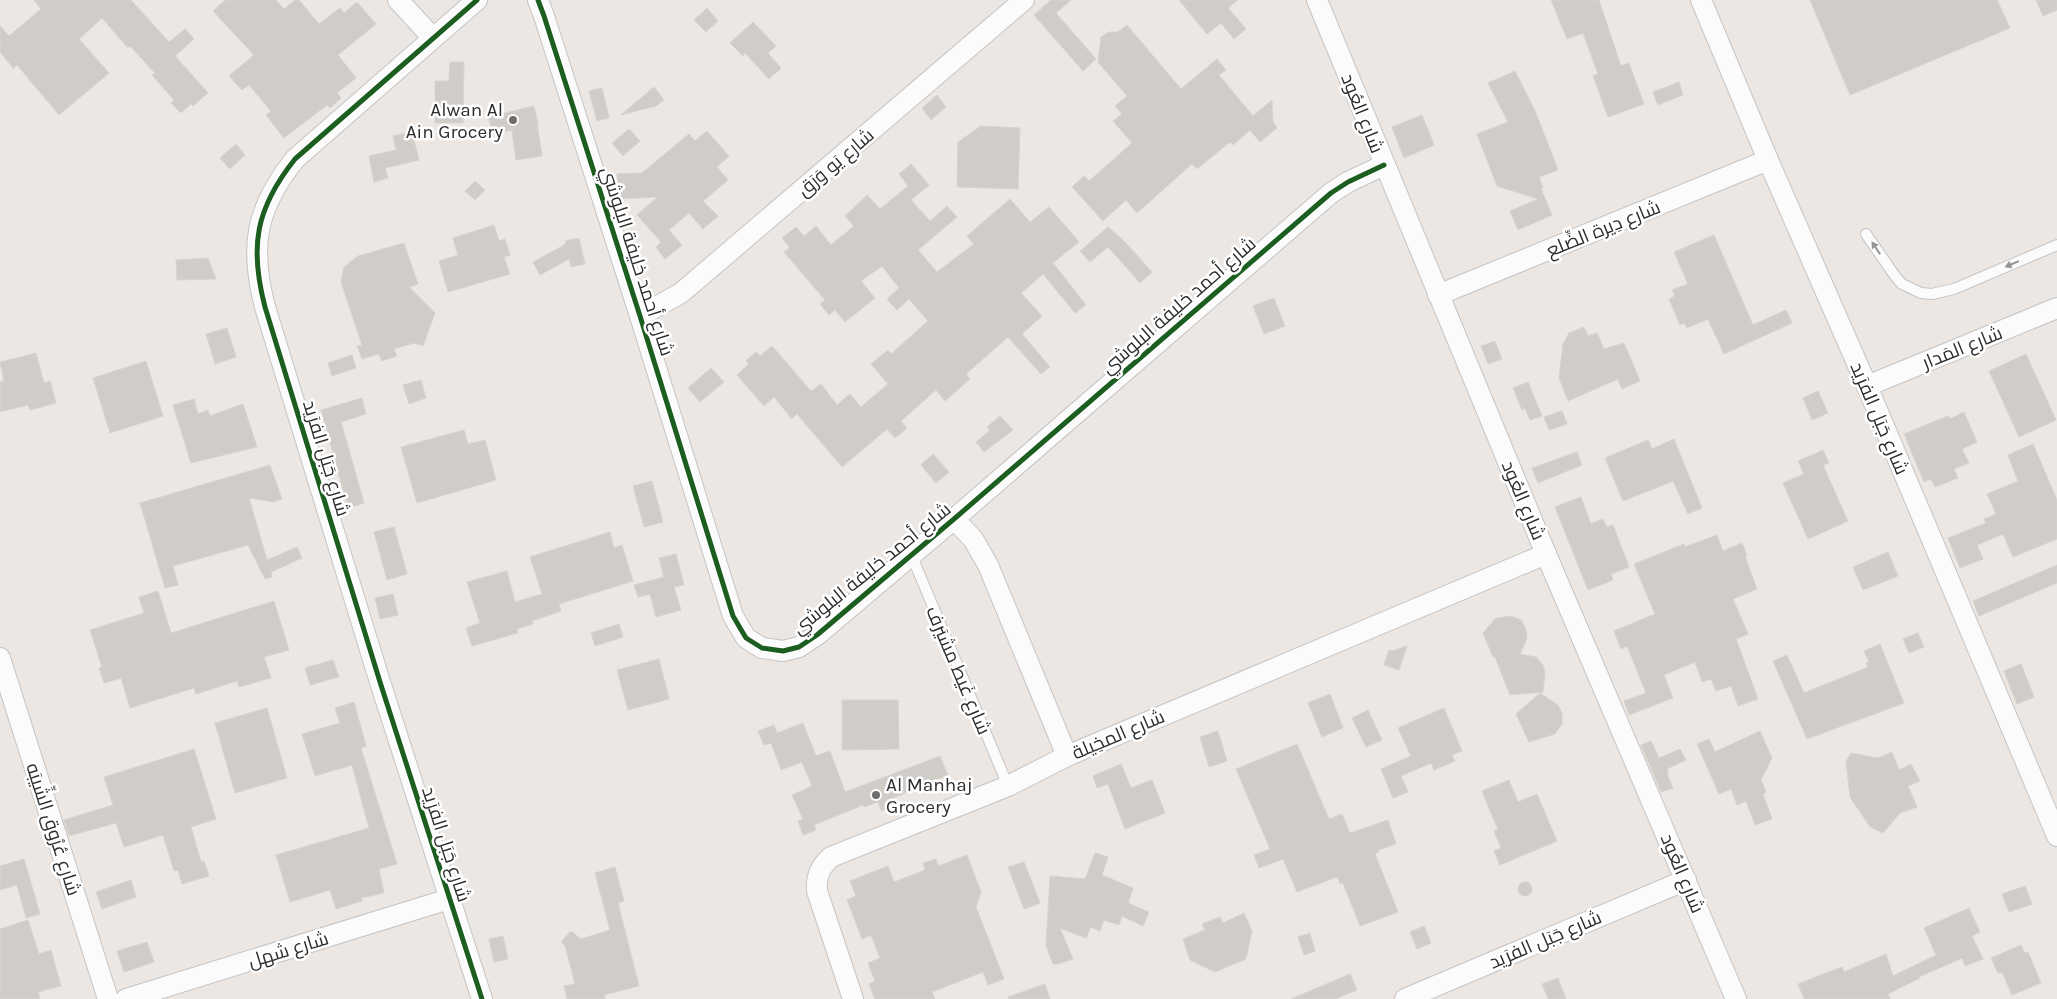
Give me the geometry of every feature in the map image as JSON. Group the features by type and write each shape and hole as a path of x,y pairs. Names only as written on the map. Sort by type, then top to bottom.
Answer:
{"street":[{"path":"398,0 432,37"},
{"name":"شارع جَبَل الفرَيد","path":"477,0 432,37 295,159 279,180 266,203 259,228 256,255 258,281 265,307 380,682 482,999"},
{"name":"شارع أحمد خليفة البلوشي","path":"538,0 640,316 733,616 746,638 762,648 783,652 799,647 827,626 954,520 1330,193 1384,165"},
{"name":"شارع يَو وَرَق","path":"640,316 680,293 1024,0"},
{"name":"شارع العُود","path":"1317,0 1546,554 1736,999"},
{"name":"شارع جَبَل الفرَيد","path":"1701,0 2057,836"},
{"name":"شارع دِيرة الضِّلع","path":"1438,295 1768,160"},
{"name":"شارع المَدار","path":"1867,386 2057,308"},
{"path":"954,520 973,539 988,564 1067,756"},
{"name":"شارع المخِيلة","path":"853,999 817,892 816,882 824,864 831,857 1008,786 1067,756 1546,554"},
{"name":"شارع عُرُوق الشِّيبَه","path":"0,658 108,999"},
{"name":"شارع جَبَل الفرَيد","path":"1405,999 1686,880"},
{"name":"شارع شهل","path":"126,999 449,900"}],"lane":[{"path":"1866,234 1902,284 1921,293 1932,294 1954,289 2057,245"},
{"name":"شارع غَيط مشيَرف","path":"911,554 1008,786"}],"building":[{"path":"34,0 131,0 169,42 185,29 194,39 175,56 208,93 193,106 191,104 181,113 171,103 174,100 152,75 155,73 130,46 128,48 102,18 79,39 109,73 59,115 17,65 13,68 0,52 0,26 9,36 41,9"},
{"path":"225,0 276,0 284,9 295,0 299,0 319,24 340,8 344,13 357,2 376,24 338,55 356,78 337,93 341,98 330,108 327,105 284,138 266,115 271,111 249,85 242,90 229,76 254,55 213,11"},
{"path":"1051,0 1071,0 1056,13 1096,59 1083,71 1034,15"},
{"path":"1179,0 1238,0 1228,8 1246,29 1234,39 1221,23 1207,34"},
{"path":"1551,0 1599,0 1621,66 1629,63 1644,104 1608,117 1593,76 1598,74 1583,33 1567,39"},
{"path":"1810,0 1997,0 2010,28 1850,95"},
{"path":"2036,0 2057,0 2057,10 2043,16"},
{"path":"707,8 718,21 706,32 694,20"},
{"path":"753,22 776,46 768,53 781,68 769,79 745,53 743,56 730,43"},
{"path":"1127,25 1181,89 1217,59 1226,70 1219,75 1253,116 1272,100 1273,122 1277,128 1260,142 1250,130 1233,145 1230,142 1197,169 1192,164 1137,213 1126,200 1103,221 1072,187 1084,176 1089,181 1132,143 1113,121 1122,114 1115,106 1127,96 1098,62 1101,37 1109,32 1118,32"},
{"path":"450,62 464,62 463,123 435,123 435,81 449,81"},
{"path":"1515,71 1536,113 1558,170 1539,177 1543,188 1541,189 1552,215 1518,230 1510,211 1538,199 1497,186 1477,134 1508,122 1488,83"},
{"path":"1679,82 1683,95 1658,105 1653,92"},
{"path":"654,87 664,100 656,106 621,115"},
{"path":"602,88 609,118 597,121 589,91"},
{"path":"937,95 946,107 931,120 922,108"},
{"path":"534,106 542,156 516,160 512,130 493,134 488,117"},
{"path":"1422,115 1434,145 1404,158 1392,127"},
{"path":"981,126 1020,128 1018,189 957,187 958,142"},
{"path":"629,129 640,141 623,156 612,143"},
{"path":"707,131 729,156 717,167 728,180 703,201 718,216 703,229 689,213 669,230 682,245 665,259 656,247 661,242 637,215 658,197 618,199 617,174 642,173 689,134 695,141"},
{"path":"412,132 419,160 385,168 388,178 374,182 369,156 396,150 393,136"},
{"path":"236,144 245,155 230,169 220,158"},
{"path":"911,164 929,185 911,200 930,221 947,206 957,217 918,250 937,272 974,244 967,236 1010,199 1030,222 1049,207 1079,242 1053,263 1086,305 1075,313 1043,274 1021,293 1042,316 1022,334 1050,367 1041,374 1008,337 966,374 970,379 945,401 936,390 901,421 907,428 895,438 887,429 842,467 797,414 792,419 774,397 764,406 737,375 749,364 746,361 756,352 760,356 772,346 811,391 821,384 837,405 850,394 861,407 888,384 871,364 888,350 891,354 928,321 909,299 897,310 887,299 899,288 882,266 861,281 875,298 845,322 835,310 829,315 820,304 825,300 784,252 790,248 782,238 796,227 804,236 816,226 831,245 854,226 845,216 867,195 880,209 908,186 899,174"},
{"path":"475,181 485,190 475,200 465,191"},
{"path":"494,225 499,241 505,239 510,255 504,257 510,274 448,292 439,261 458,255 453,238"},
{"path":"1108,227 1125,242 1152,272 1140,283 1108,247 1090,262 1080,251"},
{"path":"1714,235 1753,325 1786,310 1792,323 1724,354 1708,319 1687,328 1684,323 1680,325 1669,299 1675,296 1672,290 1688,284 1674,252"},
{"path":"579,238 585,264 571,267 569,259 540,275 533,262 566,244 565,241"},
{"path":"404,243 418,284 409,287 435,313 423,346 414,343 394,349 397,356 382,361 379,354 362,359 357,346 362,345 341,282 344,267 358,256"},
{"path":"208,258 216,279 177,280 176,260"},
{"path":"1274,298 1285,326 1264,334 1253,306"},
{"path":"1584,327 1588,336 1597,333 1604,349 1624,343 1640,381 1622,389 1618,379 1568,401 1559,378 1563,344 1569,333"},
{"path":"227,328 236,357 215,364 206,334"},
{"path":"1495,341 1502,359 1488,364 1481,346"},
{"path":"36,353 44,383 50,381 56,403 30,410 28,405 0,412 0,382 4,381 0,362"},
{"path":"2026,354 2056,420 2019,437 1989,371"},
{"path":"352,355 356,368 332,376 328,363"},
{"path":"146,361 163,416 110,433 93,378"},
{"path":"711,368 724,382 700,402 688,388"},
{"path":"421,380 426,398 409,404 403,385"},
{"path":"1528,382 1542,416 1530,420 1525,408 1522,410 1513,388"},
{"path":"1818,391 1828,413 1812,420 1803,398"},
{"path":"362,398 366,414 341,422 364,503 348,508 321,410"},
{"path":"194,399 198,414 208,410 210,416 243,404 257,447 191,463 173,405"},
{"path":"1562,411 1567,424 1549,430 1544,417"},
{"path":"1964,412 1977,442 1962,449 1969,463 1954,469 1958,478 1935,487 1931,479 1924,482 1904,434 1948,416 1950,419"},
{"path":"1000,416 1013,430 984,452 976,442 990,430 987,427"},
{"path":"464,430 468,444 485,440 496,480 417,503 401,447"},
{"path":"1674,439 1702,508 1688,514 1673,481 1623,501 1605,458 1648,440 1652,449"},
{"path":"2033,444 2057,500 2057,539 2013,557 2003,534 1977,545 1983,559 1960,568 1948,538 1986,523 1984,519 1996,514 1987,494 2018,481 2008,455"},
{"path":"1823,450 1829,463 1823,465 1848,521 1808,539 1783,483 1804,474 1798,461"},
{"path":"1577,452 1582,465 1538,483 1532,468"},
{"path":"933,454 949,472 936,483 921,465"},
{"path":"270,465 282,499 274,502 249,498 267,560 297,547 302,558 271,572 272,577 265,579 248,545 173,566 178,585 165,588 140,503"},
{"path":"652,481 663,522 644,527 633,486"},
{"path":"1581,497 1591,524 1603,519 1607,527 1613,525 1629,567 1611,574 1613,580 1588,590 1555,507"},
{"path":"394,527 407,574 387,580 374,532"},
{"path":"610,532 614,548 622,545 633,581 559,604 561,611 532,621 533,624 517,629 518,633 472,646 466,628 480,623 467,582 507,571 515,602 542,594 530,557"},
{"path":"1717,535 1723,551 1742,543 1757,589 1733,599 1748,634 1736,639 1758,699 1738,706 1731,686 1716,691 1711,679 1702,682 1695,662 1664,675 1673,698 1629,715 1624,701 1646,693 1627,646 1621,649 1614,631 1655,614 1634,564 1684,544 1685,547"},
{"path":"1888,552 1898,576 1863,590 1853,567"},
{"path":"676,554 684,585 674,587 681,610 656,617 650,594 638,597 634,585 664,577 659,558"},
{"path":"2057,565 2057,583 1979,616 1973,601"},
{"path":"158,591 171,633 274,601 289,650 264,657 271,678 239,687 237,681 196,694 194,688 130,708 121,678 104,683 99,668 102,667 90,630 144,613 139,597"},
{"path":"393,594 398,615 380,619 375,598"},
{"path":"1511,616 1521,620 1526,629 1527,638 1520,654 1536,657 1543,665 1545,673 1543,692 1510,695 1495,657 1493,657 1483,633 1496,618"},
{"path":"619,624 623,637 595,646 591,633"},
{"path":"1918,633 1924,647 1909,653 1903,639"},
{"path":"1880,644 1904,703 1807,739 1773,661 1787,655 1804,693 1868,667 1866,663 1869,662 1864,651"},
{"path":"1407,646 1399,670 1384,665 1389,650 1393,651"},
{"path":"659,659 669,699 628,710 617,670"},
{"path":"333,660 339,677 310,685 305,668"},
{"path":"2021,664 2034,697 2017,704 2004,671"},
{"path":"1540,693 1558,705 1562,713 1562,724 1555,734 1529,742 1516,714"},
{"path":"1330,694 1343,728 1322,737 1308,703"},
{"path":"842,700 898,700 899,749 842,750"},
{"path":"354,702 366,746 361,748 397,864 379,869 384,893 361,898 362,901 336,909 330,890 290,902 276,855 369,828 352,765 315,776 302,734 340,723 335,708"},
{"path":"267,708 287,778 235,793 215,723"},
{"path":"1444,708 1462,751 1452,755 1455,761 1434,770 1431,763 1401,776 1408,792 1393,798 1381,769 1411,756 1398,728"},
{"path":"1368,710 1382,740 1366,747 1352,718"},
{"path":"803,723 816,756 830,751 845,792 940,756 948,775 893,798 896,805 881,811 878,802 864,807 863,805 814,825 816,830 803,835 798,821 803,819 792,795 812,786 802,762 781,770 771,743 764,745 758,731 774,725 777,733"},
{"path":"1218,731 1227,761 1209,767 1200,737"},
{"path":"1760,731 1772,758 1761,780 1766,792 1763,794 1772,819 1755,825 1746,801 1737,805 1731,789 1719,794 1697,744 1709,739 1715,752"},
{"path":"1651,741 1659,758 1680,749 1686,760 1667,769 1667,774 1673,788 1661,792 1641,745"},
{"path":"1297,744 1329,819 1342,814 1350,833 1388,820 1396,844 1378,850 1379,852 1375,854 1398,912 1360,926 1343,883 1340,884 1337,877 1297,892 1283,859 1259,868 1254,855 1270,849 1236,769"},
{"path":"194,749 216,819 191,827 201,862 204,861 209,876 182,884 178,870 174,871 163,835 124,847 116,823 69,836 64,820 113,805 104,777"},
{"path":"1892,752 1899,770 1911,764 1920,781 1908,786 1917,807 1900,813 1883,833 1870,827 1850,797 1846,761 1851,753 1878,758"},
{"path":"1121,764 1131,788 1152,780 1165,813 1125,829 1108,784 1097,788 1093,776"},
{"path":"1509,780 1518,802 1537,794 1557,841 1500,865 1494,851 1501,848 1494,831 1498,830 1482,791"},
{"path":"1095,853 1108,857 1102,875 1133,888 1128,903 1149,912 1143,926 1122,916 1119,925 1104,920 1100,931 1091,927 1086,938 1060,928 1073,959 1053,964 1046,946 1050,876 1085,879"},
{"path":"967,855 981,892 976,907 1004,979 988,985 983,972 932,992 935,999 875,999 869,984 875,981 868,963 880,958 871,935 862,939 847,900 856,896 850,881 888,866 894,882 925,870 923,863 936,859 938,866"},
{"path":"24,859 40,914 26,918 17,885 0,890 0,866"},
{"path":"1024,862 1040,903 1024,909 1008,867"},
{"path":"615,867 624,901 618,903 639,986 604,995 605,999 567,999 564,986 575,984 565,946 561,942 571,931 581,939 610,930 595,873"},
{"path":"131,880 136,897 102,909 96,892"},
{"path":"1525,882 1530,884 1532,889 1530,894 1525,896 1520,894 1518,889 1520,884"},
{"path":"2025,886 2032,904 2009,912 2002,894"},
{"path":"1969,908 1980,932 1972,936 1983,959 1965,966 1962,958 1919,977 1888,994 1890,999 1804,999 1798,984 1842,967 1844,972 1886,954 1893,976 1936,955 1924,928"},
{"path":"1244,913 1252,931 1246,959 1215,972 1190,960 1183,939 1205,930 1202,924 1220,917 1223,923"},
{"path":"28,920 39,954 51,950 61,986 38,992 40,999 0,999 0,929"},
{"path":"1424,926 1431,943 1417,949 1410,932"},
{"path":"1310,933 1315,951 1304,955 1298,937"},
{"path":"503,936 508,959 494,962 489,939"},
{"path":"147,942 154,962 124,972 117,951"},
{"path":"2021,945 2025,953 2028,952 2041,983 2012,995 2002,972 1998,973 1991,958"},
{"path":"1350,974 1357,990 1335,999 1291,999"},
{"path":"1558,978 1566,999 1548,999 1542,984"},
{"path":"1045,984 1050,999 1009,999 1008,997"}],"cycle path":[{"path":"477,0 295,159 282,177 264,211 259,228 257,265 265,307 380,682 482,999"},
{"path":"538,0 640,316 733,616 746,638 762,648 783,651 799,647 817,635 1331,193 1348,182 1384,165"}],"place":[{"name":"Alwan Al Ain Grocery","path":"513,120"},
{"name":"Al Manhaj Grocery","path":"876,795"}]}
